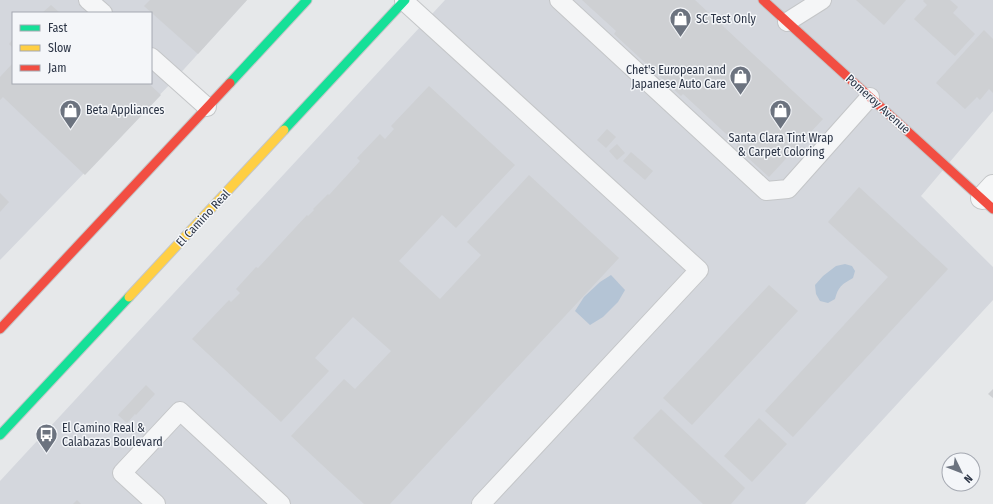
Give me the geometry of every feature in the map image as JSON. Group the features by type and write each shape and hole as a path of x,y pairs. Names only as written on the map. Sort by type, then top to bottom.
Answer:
{"main road":[{"path":"0,329 307,0"},
{"name":"Pomeroy Avenue","path":"763,0 870,97 989,197"},
{"name":"El Camino Real","path":"0,435 405,1"}],"lane":[{"path":"88,0 102,12"},
{"path":"559,0 766,191 788,189 870,97"},
{"path":"787,22 822,0"},
{"path":"405,1 699,270 481,504"},
{"path":"152,58 207,107"},
{"path":"156,504 122,473 180,411 281,504"}],"shaded area":[{"path":"0,0 247,0 175,79 0,260"},
{"path":"445,0 993,0 993,111 921,196 993,267 993,300 805,504 0,504 0,481"}],"water":[{"path":"845,264 852,266 855,271 853,278 841,286 835,299 828,303 820,301 816,294 815,285 823,276 836,266"},
{"path":"611,275 625,290 618,302 603,317 590,325 575,311 584,297 600,282"}],"building":[{"path":"150,0 247,0 198,54 144,6"},
{"path":"582,0 695,0 823,119 769,177 736,147 738,145 683,94 681,96 614,34 616,31"},
{"path":"856,0 906,0 884,25"},
{"path":"950,0 958,7 953,13 975,34 955,56 914,19 927,5 923,1"},
{"path":"51,5 59,12 43,12"},
{"path":"984,30 993,39 993,93 989,89 980,100 977,97 965,109 936,83"},
{"path":"12,40 12,47 9,44"},
{"path":"12,64 12,84 149,84 161,95 85,175 3,97 0,100 0,77"},
{"path":"429,86 515,165 456,228 442,215 399,261 440,299 481,255 467,242 529,175 619,258 390,504 364,504 291,436 344,379 355,389 391,351 353,317 315,358 329,371 281,422 192,339 229,300 231,302 240,293 236,289 256,267 258,268 307,215 308,216 328,194 329,195 360,161 357,158 380,134 385,139 394,129 391,126"},
{"path":"607,129 616,137 606,148 597,140"},
{"path":"617,144 625,153 617,160 609,151"},
{"path":"631,152 653,171 645,180 623,161"},
{"path":"859,187 948,269 793,437 765,411 888,277 828,222"},
{"path":"0,193 9,202 0,212"},
{"path":"769,285 798,311 692,425 663,398"},
{"path":"146,385 155,394 127,423 118,415"},
{"path":"993,389 993,398 988,394"},
{"path":"661,409 745,488 731,504 703,504 633,438"},
{"path":"759,418 787,444 752,482 724,456"},
{"path":"77,500 81,504 73,504"}],"traffic: fast":[{"path":"230,83 307,0"},
{"path":"284,130 405,0"},
{"path":"0,435 129,297"}],"traffic: slow":[{"path":"129,297 284,130"}],"traffic: jam":[{"path":"763,0 993,209"},
{"path":"0,329 230,83"}],"place":[{"name":"SC Test Only","path":"680,38"},
{"name":"Chet's European and Japanese Auto Care","path":"741,96"},
{"name":"Beta Appliances","path":"71,130"},
{"name":"Santa Clara Tint Wrap & Carpet Coloring","path":"781,130"},
{"name":"El Camino Real & Calabazas Boulevard","path":"47,454"}]}
